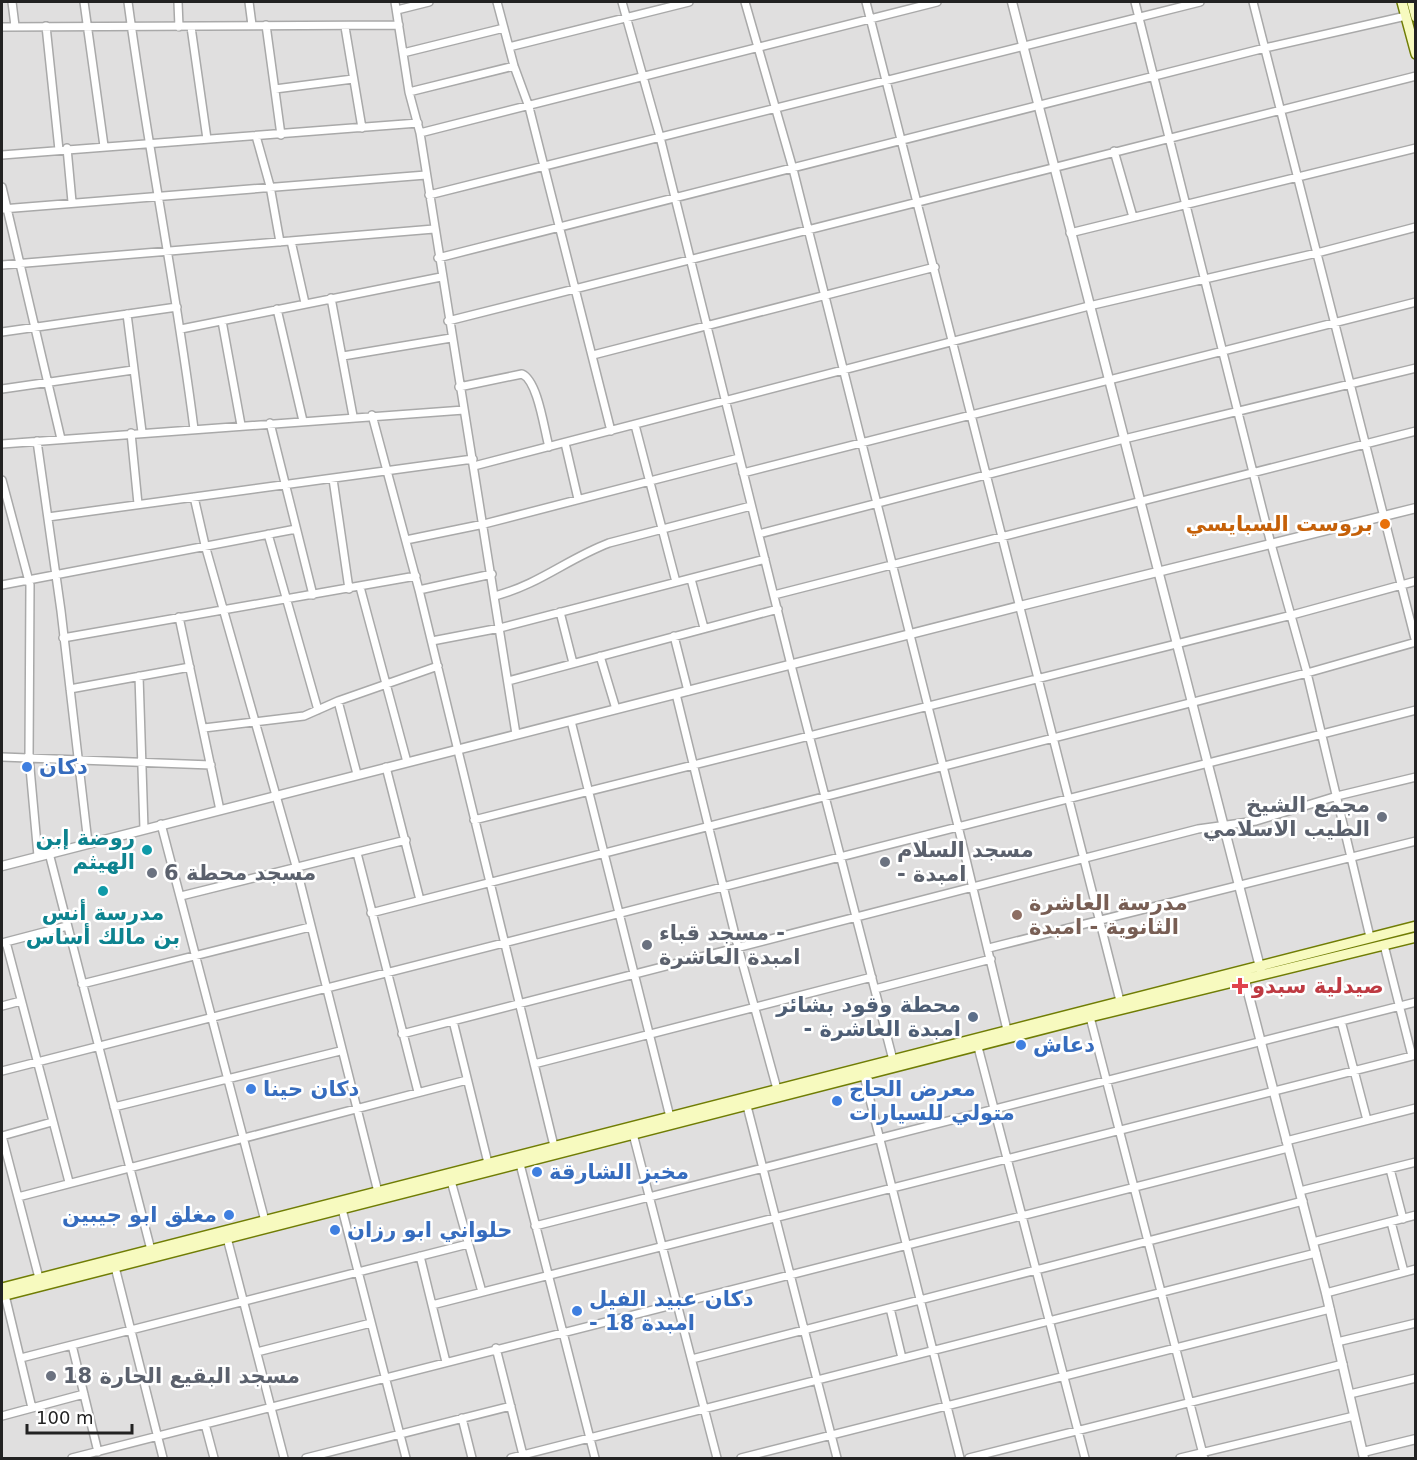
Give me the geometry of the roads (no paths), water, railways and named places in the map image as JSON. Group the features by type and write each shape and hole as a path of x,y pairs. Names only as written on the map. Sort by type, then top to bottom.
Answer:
{"main road":[{"path":"1402,2 1411,16"},
{"path":"1412,2 1411,16 1416,54"},
{"path":"3,1293 39,1278 113,1263 151,1250 226,1235 265,1221 554,1146 747,1106 864,1076 941,1052 1090,1017 1416,926"},
{"path":"1261,969 1416,937"},
{"path":"3,1293 113,1263 520,1164 632,1131 670,1117 777,1089 893,1060 978,1047 1008,1035 1120,1001 1244,974"}],"street":[{"path":"12,2 15,26"},
{"path":"84,2 104,146"},
{"path":"128,2 181,329 194,429"},
{"path":"178,2 179,27"},
{"path":"249,2 252,25"},
{"path":"395,2 409,92 420,133 448,321 484,524 516,734"},
{"path":"397,10 429,2"},
{"path":"497,2 514,66 529,107 611,431"},
{"path":"622,2 660,137 809,737 893,1060"},
{"path":"509,47 688,2"},
{"path":"745,2 793,169 989,948 1008,1035"},
{"path":"866,2 1120,1001"},
{"path":"420,133 643,79 937,2"},
{"path":"1012,2 1141,500 1190,702 1261,969"},
{"path":"1135,2 1271,544 1307,673 1370,937"},
{"path":"429,195 1200,2"},
{"path":"371,912 708,824 1307,673 1415,643 1253,2"},
{"path":"438,258 1265,48 1411,16"},
{"path":"266,25 281,135"},
{"path":"2,27 399,25"},
{"path":"46,26 59,150"},
{"path":"191,27 207,139"},
{"path":"345,27 362,128"},
{"path":"403,53 504,28"},
{"path":"409,92 514,66"},
{"path":"448,321 1416,76"},
{"path":"275,89 353,79"},
{"path":"2,155 67,148 281,135 418,123"},
{"path":"256,136 270,186 280,242"},
{"path":"67,148 72,202"},
{"path":"1070,233 1416,148"},
{"path":"1114,151 1133,218"},
{"path":"4,208 426,175"},
{"path":"2,187 4,208 20,263 61,439"},
{"path":"48,516 473,462 549,447 1089,306 1317,253 1416,227"},
{"path":"2,265 434,229"},
{"path":"291,241 305,303"},
{"path":"593,355 935,267"},
{"path":"181,329 441,277"},
{"path":"331,298 353,416"},
{"path":"743,473 860,441 1416,302"},
{"path":"2,332 177,307"},
{"path":"277,309 303,421"},
{"path":"127,314 142,432"},
{"path":"222,321 241,425"},
{"path":"343,356 451,338"},
{"path":"759,534 1124,439 1416,368"},
{"path":"2,389 133,370"},
{"path":"459,387 526,375 533,384 549,447"},
{"path":"2,444 353,416 464,410"},
{"path":"372,415 416,576 554,1146"},
{"path":"270,423 313,594"},
{"path":"635,425 676,582"},
{"path":"774,595 1416,431"},
{"path":"131,433 138,504"},
{"path":"37,441 88,843"},
{"path":"565,443 578,500"},
{"path":"406,540 484,524 739,458"},
{"path":"333,479 349,589"},
{"path":"2,480 29,579 29,757 38,856"},
{"path":"194,497 205,545 296,866 340,1051 378,1192"},
{"path":"495,596 533,584 597,547 752,506"},
{"path":"2,866 1020,606 1416,508"},
{"path":"2,585 296,529"},
{"path":"268,534 318,710"},
{"path":"432,641 500,628 765,559"},
{"path":"419,590 492,574"},
{"path":"63,638 416,576"},
{"path":"691,579 704,628"},
{"path":"474,820 695,766 1176,642 1292,615 1416,581"},
{"path":"360,587 407,762"},
{"path":"508,681 778,609"},
{"path":"560,612 573,663"},
{"path":"179,617 220,810"},
{"path":"674,636 688,691"},
{"path":"600,656 616,709"},
{"path":"204,728 293,719 385,683 438,666"},
{"path":"70,689 190,667"},
{"path":"139,676 144,829"},
{"path":"676,694 738,947 777,1089"},
{"path":"338,701 357,774"},
{"path":"2,1071 503,941 545,934 618,913 1416,710"},
{"path":"571,721 670,1117"},
{"path":"2,757 211,765"},
{"path":"386,767 420,900"},
{"path":"402,1034 855,917 1083,861 1198,829 1271,818 1337,796 1416,777"},
{"path":"161,824 265,1221"},
{"path":"181,896 406,840"},
{"path":"989,948 1416,841"},
{"path":"49,853 151,1250"},
{"path":"357,853 418,1092"},
{"path":"67,926 4,942 69,1182"},
{"path":"82,984 310,927"},
{"path":"432,1305 663,1248 1008,1158 1119,1132 1414,1055 1399,1007 1384,945"},
{"path":"875,989 991,959"},
{"path":"1244,974 1326,1293 1364,1455 1416,1438"},
{"path":"534,1064 872,977"},
{"path":"2,1006 21,1002"},
{"path":"535,1226 763,1170 1107,1079 1416,1002"},
{"path":"1090,1017 1163,1293 1203,1456"},
{"path":"453,1021 488,1163"},
{"path":"1341,1021 1367,1120"},
{"path":"978,1047 996,1108 1085,1458"},
{"path":"114,1107 340,1051"},
{"path":"864,1076 960,1458"},
{"path":"18,1197 467,1080"},
{"path":"747,1106 788,1274 837,1458"},
{"path":"72,1458 496,1348 1135,1187 1416,1108"},
{"path":"39,1278 2,1136 52,1122"},
{"path":"632,1131 651,1196 717,1458"},
{"path":"1300,1191 1416,1162"},
{"path":"520,1164 595,1458"},
{"path":"1390,1169 1403,1219"},
{"path":"451,1180 482,1292"},
{"path":"692,1359 1303,1201"},
{"path":"342,1209 406,1458"},
{"path":"1313,1242 1416,1215"},
{"path":"1391,1222 1404,1272"},
{"path":"226,1235 284,1458"},
{"path":"21,1358 468,1244"},
{"path":"512,1458 1316,1253"},
{"path":"420,1256 446,1362"},
{"path":"113,1263 164,1458"},
{"path":"1326,1293 1416,1269"},
{"path":"3,1293 32,1408"},
{"path":"890,1308 902,1358"},
{"path":"741,1458 1330,1310"},
{"path":"257,1352 371,1323"},
{"path":"1337,1342 1416,1323"},
{"path":"72,1345 98,1452"},
{"path":"496,1348 523,1455"},
{"path":"969,1458 1342,1364"},
{"path":"1350,1394 1416,1378"},
{"path":"2,1416 84,1394"},
{"path":"306,1458 511,1406"},
{"path":"1180,1458 1203,1456 1354,1416"},
{"path":"462,1418 472,1458"},
{"path":"205,1424 214,1458"}],"place":[{"name":"بروست السبايسي","path":"1385,524"},
{"name":"دكان","path":"27,767"},
{"name":"مجمع الشيخ الطيب الاسلامي","path":"1382,817"},
{"name":"روضة إبن الهيثم","path":"147,850"},
{"name":"مسجد السلام - امبدة","path":"885,862"},
{"name":"مسجد محطة 6","path":"152,873"},
{"name":"مدرسة أنس بن مالك أساس","path":"103,891"},
{"name":"مدرسة العاشرة الثانوية - امبدة","path":"1017,915"},
{"name":"مسجد قباء - امبدة العاشرة","path":"647,945"},
{"name":"صيدلية سبدو","path":"1240,986"},
{"name":"محطة وقود بشائر - امبدة العاشرة","path":"973,1017"},
{"name":"دعاش","path":"1021,1045"},
{"name":"دكان حينا","path":"251,1089"},
{"name":"معرض الحاج متولي للسيارات","path":"837,1101"},
{"name":"مخبز الشارقة","path":"537,1172"},
{"name":"مغلق ابو جيبين","path":"229,1215"},
{"name":"حلواني ابو رزان","path":"335,1230"},
{"name":"دكان عبيد الفيل - امبدة 18","path":"577,1311"},
{"name":"مسجد البقيع الحارة 18","path":"51,1376"}]}
